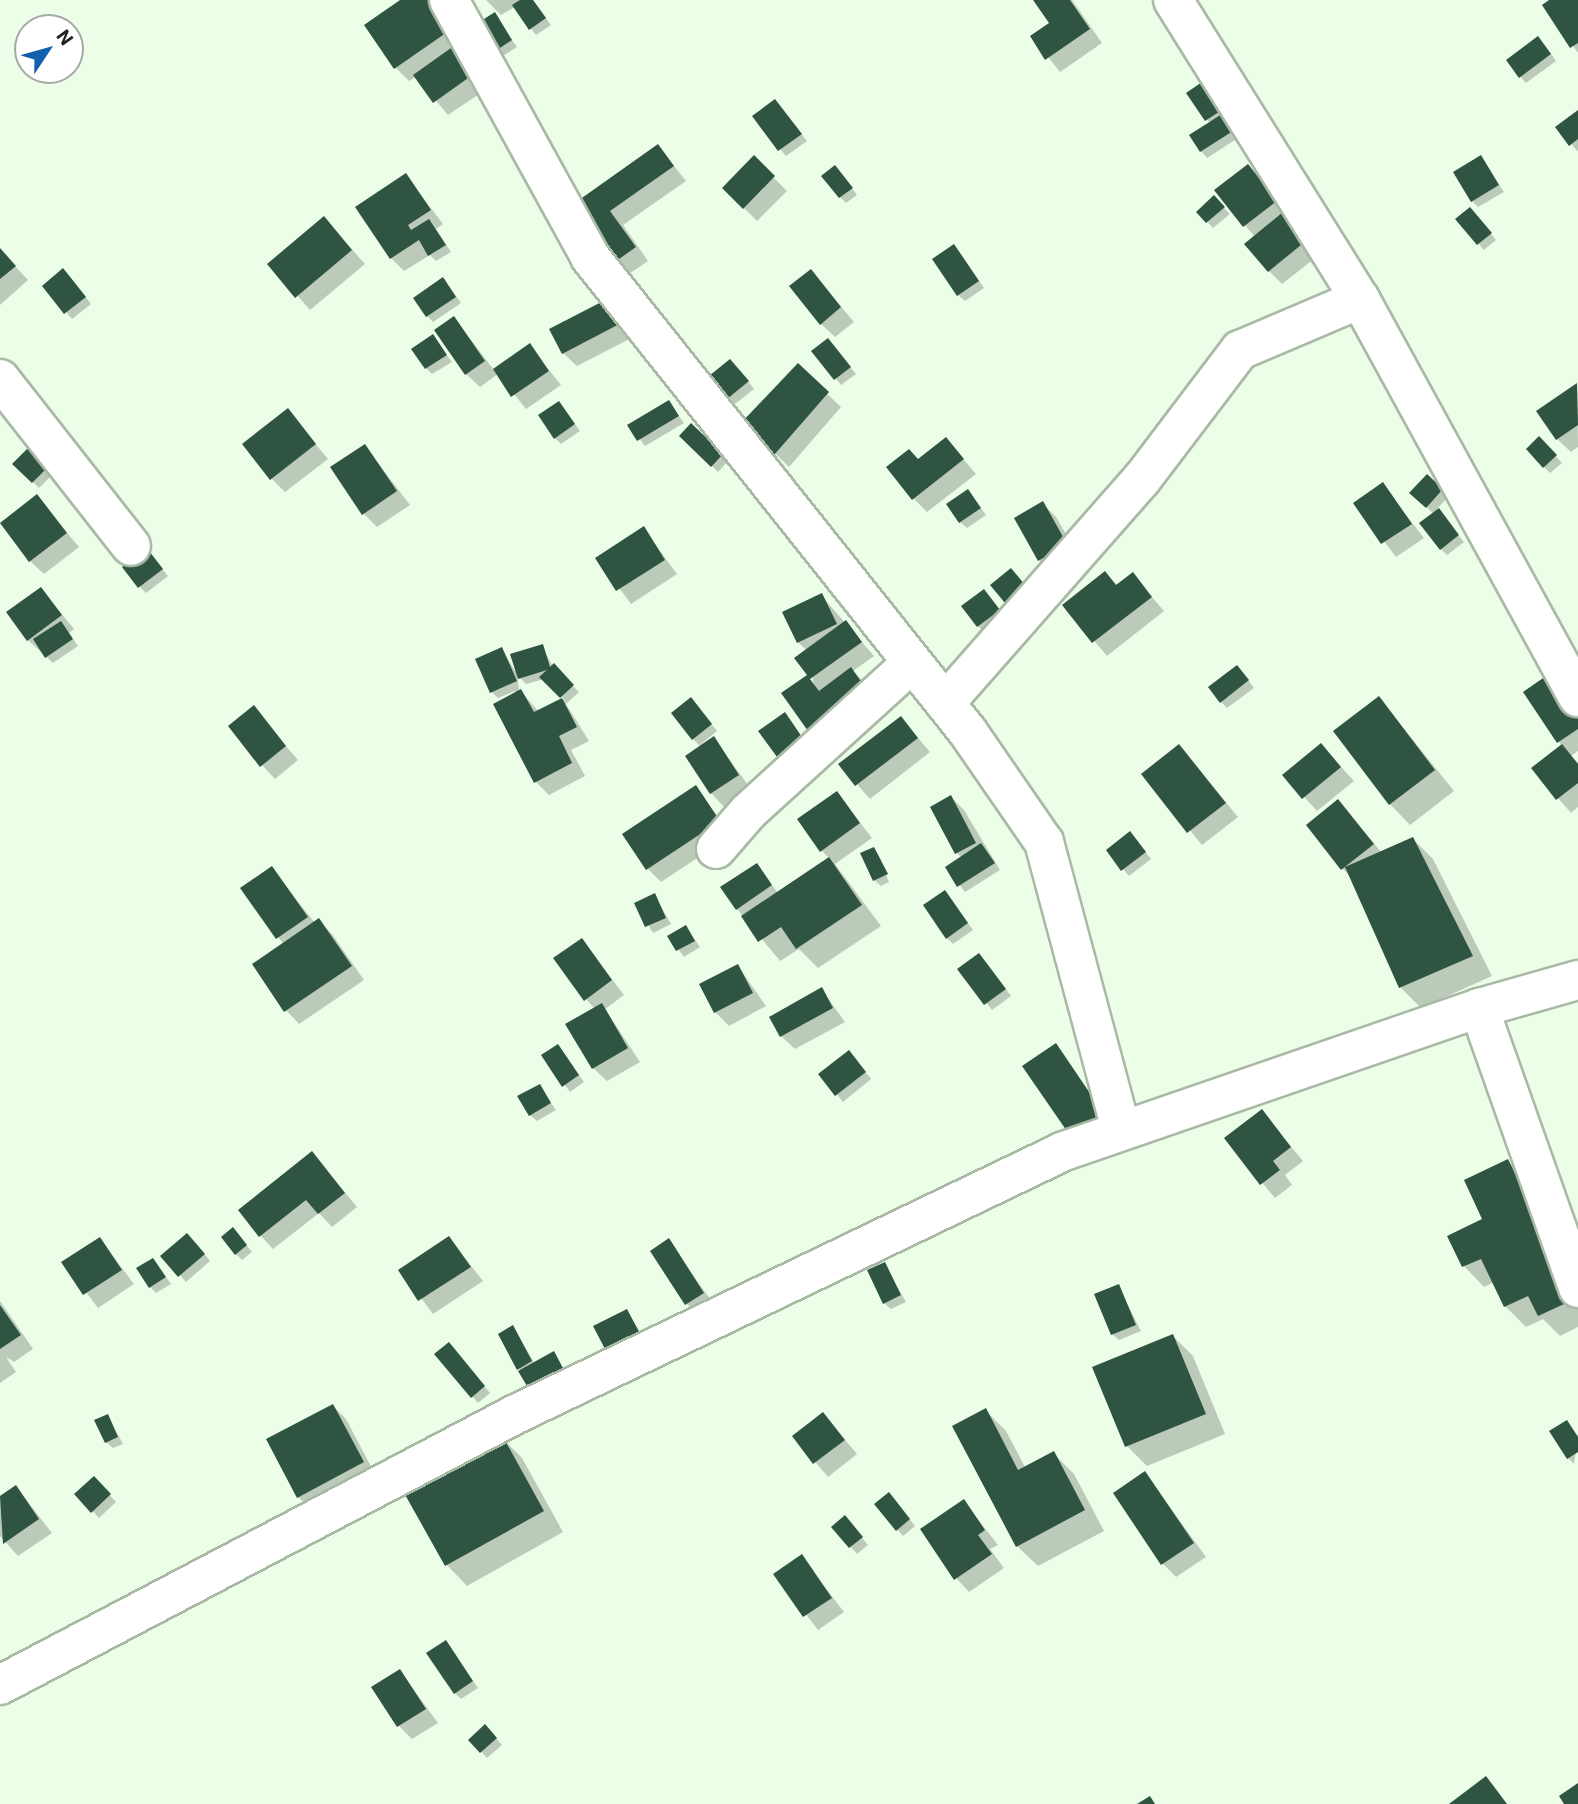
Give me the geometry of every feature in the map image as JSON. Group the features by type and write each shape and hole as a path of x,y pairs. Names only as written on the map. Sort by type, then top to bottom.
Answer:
{"street":[{"path":"449,0 590,257 945,703 1044,842 1121,1130"},
{"path":"1173,0 1360,299 1578,697"},
{"path":"945,703 1142,479 1240,350 1360,299"},
{"path":"0,379 131,546"},
{"path":"716,849 748,812 912,663"},
{"path":"0,1685 514,1415 1064,1151 1479,1009 1578,980"},
{"path":"1479,1009 1578,1288"}],"building":[{"path":"400,0 438,0 456,26 394,69 364,25"},
{"path":"520,0 533,0 546,18 529,30 512,5"},
{"path":"1033,0 1070,0 1090,29 1045,60 1030,36 1049,23"},
{"path":"1549,0 1578,0 1578,43 1570,48 1542,5"},
{"path":"495,12 512,40 491,54 473,26"},
{"path":"1538,36 1551,54 1519,78 1506,60"},
{"path":"458,43 478,71 433,103 413,75"},
{"path":"1205,80 1225,108 1205,121 1186,93"},
{"path":"775,99 802,134 778,151 752,116"},
{"path":"1578,110 1578,139 1569,146 1555,127"},
{"path":"1222,114 1233,131 1200,152 1189,135"},
{"path":"658,144 674,166 610,211 636,247 612,264 588,229 596,224 579,200"},
{"path":"754,155 775,176 743,209 722,188"},
{"path":"1481,155 1499,185 1471,202 1453,172"},
{"path":"1248,164 1277,201 1243,227 1214,190"},
{"path":"835,165 853,188 839,198 821,176"},
{"path":"406,173 431,210 408,225 411,230 429,219 446,245 428,256 419,240 390,259 355,207"},
{"path":"1214,195 1225,207 1206,223 1196,212"},
{"path":"1470,207 1492,233 1477,245 1455,219"},
{"path":"1283,212 1307,240 1268,272 1244,244"},
{"path":"324,216 352,250 295,298 267,264"},
{"path":"954,244 979,281 957,296 932,259"},
{"path":"0,248 16,266 0,279"},
{"path":"63,268 86,297 64,314 42,286"},
{"path":"811,269 841,307 820,325 789,286"},
{"path":"443,277 456,297 426,317 413,298"},
{"path":"615,295 627,320 562,354 549,329"},
{"path":"454,316 485,361 465,375 434,330"},
{"path":"433,334 447,355 425,369 411,349"},
{"path":"828,338 851,367 834,380 811,351"},
{"path":"530,343 549,371 511,397 493,369"},
{"path":"730,359 749,381 727,399 709,376"},
{"path":"798,363 829,392 774,455 741,423"},
{"path":"1577,383 1578,425 1556,440 1536,411"},
{"path":"669,400 679,416 637,441 627,425"},
{"path":"559,401 575,424 554,439 538,415"},
{"path":"288,408 316,444 270,480 242,444"},
{"path":"691,423 723,454 711,467 679,436"},
{"path":"1539,436 1557,455 1543,468 1526,449"},
{"path":"946,437 964,459 912,500 886,467 909,449 918,459"},
{"path":"32,444 51,464 32,483 12,464"},
{"path":"365,444 397,491 362,515 330,467"},
{"path":"1427,474 1443,489 1426,508 1409,493"},
{"path":"1383,482 1412,524 1381,544 1353,503"},
{"path":"968,489 981,508 959,523 946,504"},
{"path":"37,494 67,533 29,562 0,523"},
{"path":"1043,501 1067,544 1038,561 1014,518"},
{"path":"1439,508 1459,535 1440,550 1419,523"},
{"path":"644,526 665,560 616,591 595,558"},
{"path":"146,547 163,569 138,588 122,567"},
{"path":"1011,568 1031,592 1010,609 990,585"},
{"path":"1105,571 1116,585 1133,572 1152,597 1092,643 1062,605"},
{"path":"41,587 62,615 27,641 6,612"},
{"path":"984,589 1000,610 977,627 961,606"},
{"path":"822,593 837,624 797,643 782,612"},
{"path":"846,620 862,642 810,679 819,691 851,667 871,696 813,738 781,693 807,675 794,658"},
{"path":"61,621 73,639 45,658 33,639"},
{"path":"543,644 550,667 554,663 574,685 560,698 539,677 547,670 518,679 510,654"},
{"path":"502,647 517,681 490,693 475,659"},
{"path":"1237,665 1249,680 1220,703 1208,687"},
{"path":"1549,674 1578,718 1578,729 1557,743 1523,692"},
{"path":"521,689 534,712 562,698 577,727 559,736 572,763 534,783 493,704"},
{"path":"1379,696 1435,770 1389,805 1333,731"},
{"path":"691,697 712,724 692,740 671,713"},
{"path":"254,705 286,746 260,767 228,726"},
{"path":"785,712 806,743 780,761 758,731"},
{"path":"901,716 918,738 855,786 838,764"},
{"path":"714,736 739,775 710,794 685,756"},
{"path":"1321,743 1341,767 1302,799 1282,775"},
{"path":"1179,744 1226,803 1187,833 1141,774"},
{"path":"1562,744 1578,764 1578,783 1556,800 1531,768"},
{"path":"696,785 720,821 646,870 622,834"},
{"path":"837,791 860,823 820,852 797,819"},
{"path":"951,795 976,843 955,854 930,807"},
{"path":"1338,799 1374,844 1341,870 1306,825"},
{"path":"1130,831 1146,852 1121,871 1106,850"},
{"path":"1413,837 1473,956 1399,988 1345,867"},
{"path":"981,843 995,863 957,887 945,867"},
{"path":"874,847 888,874 873,881 860,853"},
{"path":"829,857 862,905 796,949 781,927 758,942 741,916"},
{"path":"757,863 772,885 736,910 720,887"},
{"path":"272,866 308,917 276,939 240,888"},
{"path":"945,890 968,923 946,939 923,905"},
{"path":"655,893 666,918 645,927 634,903"},
{"path":"319,918 352,966 284,1012 252,964"},
{"path":"686,925 695,941 676,951 667,936"},
{"path":"582,938 612,980 584,1001 553,958"},
{"path":"979,953 1006,989 984,1005 957,969"},
{"path":"738,964 753,993 714,1013 699,984"},
{"path":"822,987 833,1008 780,1037 769,1017"},
{"path":"602,1003 628,1048 592,1069 565,1024"},
{"path":"1056,1043 1106,1117 1073,1140 1022,1066"},
{"path":"558,1044 579,1075 562,1087 541,1055"},
{"path":"849,1050 866,1072 835,1096 818,1074"},
{"path":"540,1084 551,1103 529,1116 517,1096"},
{"path":"1262,1109 1291,1147 1273,1161 1280,1170 1260,1185 1224,1138"},
{"path":"312,1151 345,1193 318,1214 306,1200 259,1237 238,1210"},
{"path":"1508,1159 1575,1299 1538,1316 1528,1296 1504,1307 1481,1259 1462,1267 1447,1236 1482,1219 1464,1180"},
{"path":"233,1227 247,1245 235,1255 221,1237"},
{"path":"187,1233 205,1254 178,1277 160,1256"},
{"path":"449,1236 471,1267 418,1301 398,1270"},
{"path":"100,1237 122,1270 83,1295 61,1262"},
{"path":"669,1238 704,1293 685,1305 650,1251"},
{"path":"153,1258 166,1277 149,1288 136,1268"},
{"path":"885,1262 901,1295 883,1304 867,1270"},
{"path":"1119,1284 1136,1325 1111,1335 1094,1294"},
{"path":"0,1305 21,1335 0,1349"},
{"path":"627,1309 639,1332 605,1349 593,1326"},
{"path":"513,1325 532,1361 517,1370 498,1334"},
{"path":"1173,1334 1206,1414 1125,1447 1092,1367"},
{"path":"449,1342 485,1386 471,1398 434,1354"},
{"path":"554,1351 565,1372 530,1391 518,1371"},
{"path":"333,1404 364,1462 297,1498 266,1439"},
{"path":"986,1408 1018,1470 1054,1451 1085,1510 1016,1547 952,1426"},
{"path":"823,1412 845,1440 813,1464 792,1436"},
{"path":"108,1414 118,1437 105,1443 94,1420"},
{"path":"1567,1420 1578,1437 1578,1452 1567,1459 1549,1431"},
{"path":"502,1435 544,1511 445,1566 403,1491"},
{"path":"1145,1471 1194,1543 1161,1565 1113,1493"},
{"path":"94,1476 111,1494 91,1513 74,1494"},
{"path":"16,1485 39,1519 3,1544 0,1496"},
{"path":"889,1492 910,1519 896,1531 874,1504"},
{"path":"964,1499 985,1530 978,1535 992,1554 954,1580 920,1529"},
{"path":"845,1515 863,1537 849,1548 831,1527"},
{"path":"802,1554 832,1598 803,1617 773,1574"},
{"path":"446,1640 473,1681 454,1694 426,1653"},
{"path":"400,1669 426,1709 397,1727 371,1687"},
{"path":"485,1724 497,1738 480,1753 468,1740"},
{"path":"1486,1776 1507,1804 1449,1804"},
{"path":"1578,1783 1578,1804 1564,1804 1559,1796"},
{"path":"1150,1796 1155,1804 1137,1804"}]}
